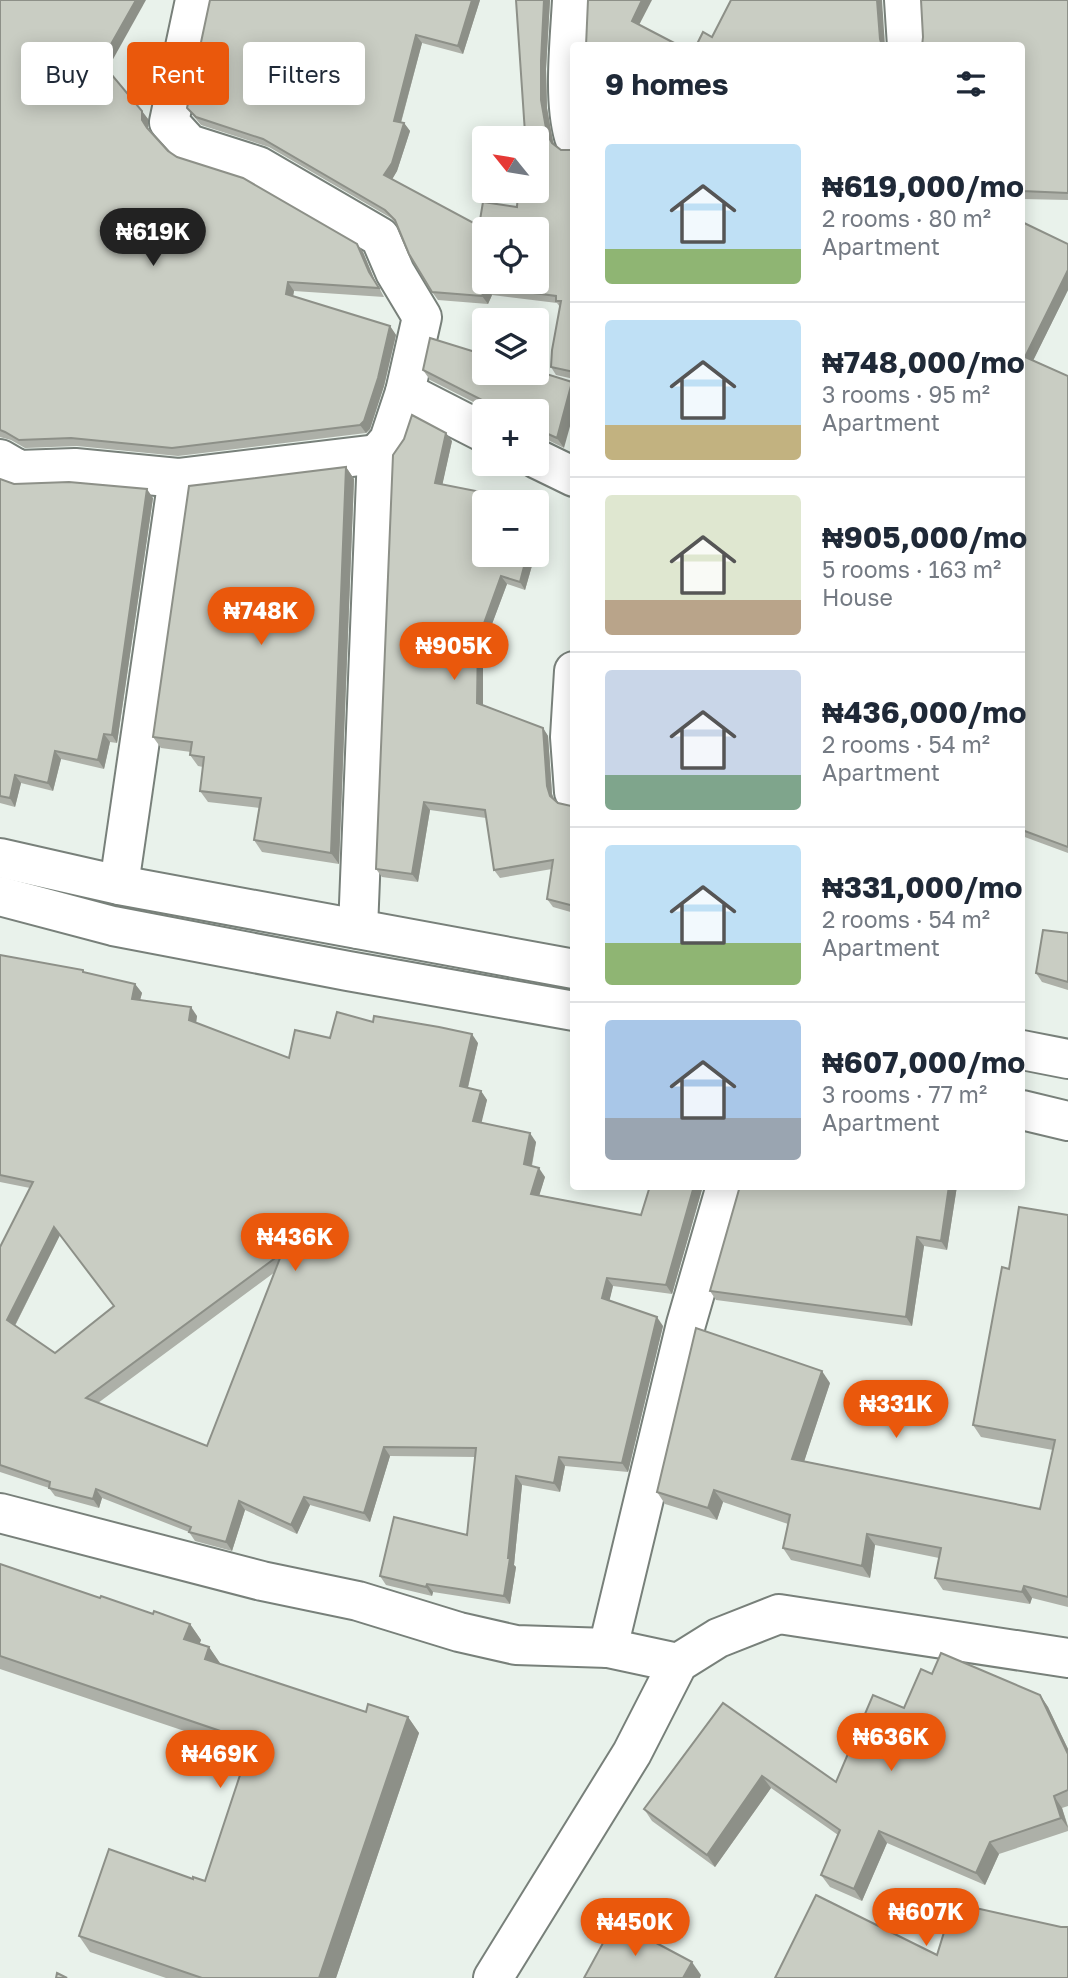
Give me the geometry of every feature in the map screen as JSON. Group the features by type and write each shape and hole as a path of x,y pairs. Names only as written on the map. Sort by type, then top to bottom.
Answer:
{"street":[{"path":"195,0 169,122 189,144 258,166 380,237 394,272 422,317 405,392 389,440 377,454 358,929"},
{"path":"570,108 568,73 572,0"},
{"path":"904,0 906,42"},
{"path":"405,392 472,426"},
{"path":"0,459 19,470 75,468 178,478 377,454"},
{"path":"549,465 570,475"},
{"path":"119,885 178,478"},
{"path":"0,858 119,885 570,968"},
{"path":"0,896 113,926 570,1010"},
{"path":"1025,1051 1068,1059"},
{"path":"1025,1111 1068,1121"},
{"path":"608,1648 686,1324 725,1190"},
{"path":"0,1513 262,1581 358,1601 459,1632 516,1645 608,1648 678,1663"},
{"path":"493,1978 632,1753 678,1663 718,1638 779,1615 1068,1658"}],"building":[{"path":"0,0 136,0 112,42 21,42 21,105 113,105 113,76 127,93 127,105 137,105 142,111 142,120 147,128 168,151 177,157 243,178 357,244 379,288 288,282 286,294 390,326 378,378 364,421 360,425 172,448 71,438 19,440 0,430"},
{"path":"210,0 472,0 458,46 416,35 394,121 404,123 392,163 384,175 472,222 472,294 483,294 482,296 432,292 409,254 395,220 385,210 263,139 196,117 187,108 188,105 229,105 229,42 201,42"},
{"path":"516,0 544,0 541,100 546,126 525,126"},
{"path":"588,0 642,0 632,21 672,42 586,42"},
{"path":"731,0 877,0 881,42 698,42 703,32 712,37"},
{"path":"921,0 1068,0 1068,193 1025,191 1025,42 922,42"},
{"path":"550,139 561,150 570,150 570,371 551,367 561,301 556,301 556,296 540,294 549,294 549,217 480,217 483,203 517,207 517,203 550,203"},
{"path":"1025,223 1068,244 1068,270 1025,357"},
{"path":"430,338 472,351 472,385 549,385 549,375 570,381 557,438 549,434 549,399 480,399 423,370"},
{"path":"1025,357 1068,376 1068,847 1025,831"},
{"path":"412,415 446,433 435,483 472,490 472,567 524,567 520,582 501,576 478,640 477,703 543,728 550,796 558,803 570,806 570,905 547,899 553,860 494,870 485,810 424,802 412,874 376,869 393,455 404,439"},
{"path":"346,467 331,853 254,840 261,798 200,791 204,757 190,755 192,742 153,737 189,486"},
{"path":"0,479 14,484 69,482 147,489 112,735 104,734 98,760 55,751 48,783 15,775 10,798 0,796"},
{"path":"1043,930 1068,933 1068,982 1036,973"},
{"path":"0,955 83,970 135,984 132,999 191,1007 189,1020 289,1058 295,1030 330,1038 337,1012 373,1022 374,1016 472,1034 460,1086 481,1091 473,1121 530,1133 524,1164 539,1168 531,1194 641,1215 649,1190 693,1190 666,1285 607,1278 602,1298 657,1317 622,1463 559,1457 554,1483 516,1476 510,1558 504,1596 427,1584 426,1587 380,1576 394,1517 467,1535 476,1448 384,1447 364,1513 304,1497 291,1525 239,1501 226,1542 189,1532 191,1527 96,1489 93,1499 49,1488 50,1482 0,1465 0,1247 33,1182 0,1175","holes":["54,1227 114,1306 55,1353 7,1320","282,1253 207,1446 86,1398"]},
{"path":"739,1190 948,1190 941,1241 917,1237 906,1317 710,1291"},
{"path":"1019,1207 1068,1215 1068,1597 1024,1586 1022,1592 935,1578 941,1548 867,1534 862,1566 783,1548 790,1515 714,1490 708,1508 657,1492 696,1328 822,1371 792,1459 1040,1509 1055,1440 973,1425 1002,1267 1009,1269"},
{"path":"0,1564 100,1598 101,1596 153,1614 154,1611 190,1624 184,1639 209,1647 205,1659 366,1712 368,1704 408,1717 319,1978 202,1978 79,1936 109,1849 205,1881 244,1763 228,1758 235,1736 0,1656"},
{"path":"941,1653 1040,1695 1068,1754 1068,1790 1054,1796 1061,1818 990,1842 976,1873 879,1831 854,1889 821,1875 840,1830 762,1776 707,1855 644,1809 723,1703 836,1782 873,1695 904,1708 921,1669 932,1674"},
{"path":"816,1895 937,1955 953,1903 1068,1927 1068,1978 775,1978"},
{"path":"615,1921 692,1962 683,1978 584,1978"}]}
